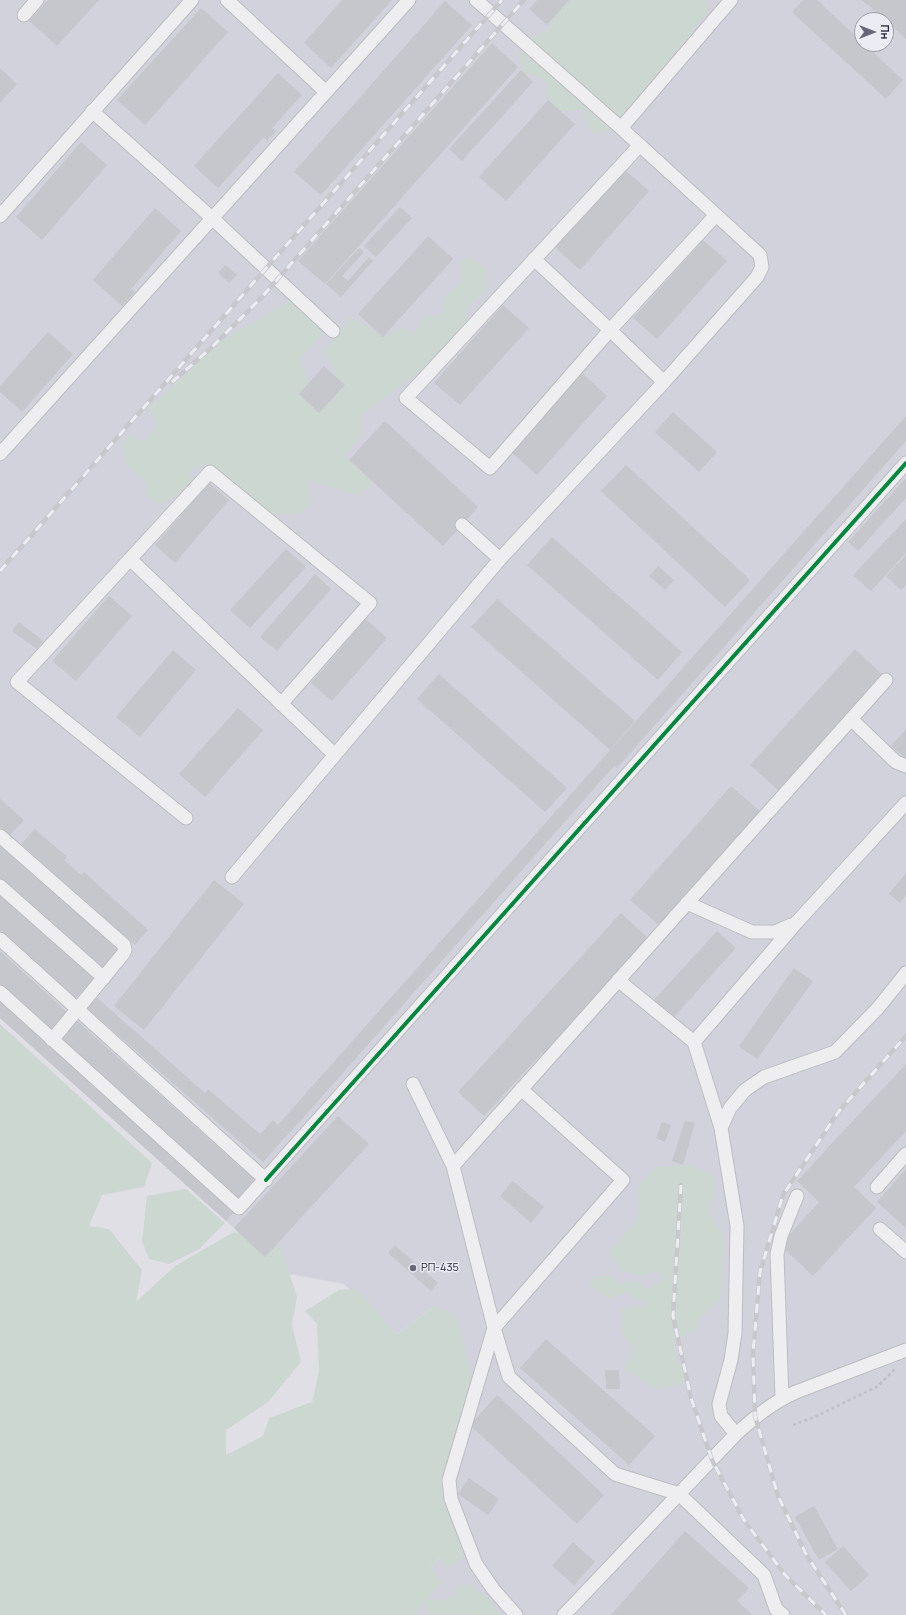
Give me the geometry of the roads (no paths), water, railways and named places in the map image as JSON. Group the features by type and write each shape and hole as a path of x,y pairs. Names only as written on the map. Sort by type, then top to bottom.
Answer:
{"street":[{"path":"24,15 37,0"},
{"path":"0,216 192,0"},
{"path":"227,0 326,92"},
{"path":"0,454 409,0"},
{"path":"232,877 500,559 664,382 757,277 762,267 760,255 640,145 476,0"},
{"path":"621,128 731,0"},
{"path":"92,111 212,218 333,331"},
{"path":"640,145 406,398 490,468 610,330 716,215"},
{"path":"534,259 664,382"},
{"path":"0,992 239,1208 266,1180 906,463"},
{"path":"186,818 17,682 210,472 370,603 281,704"},
{"path":"462,525 500,559"},
{"path":"130,559 335,755"},
{"path":"453,1166 886,680"},
{"path":"851,719 896,762 906,766"},
{"path":"694,1042 797,922 906,803"},
{"path":"0,836 124,945 124,954 52,1040"},
{"path":"0,886 104,978"},
{"path":"687,903 752,932 775,932 797,922"},
{"path":"0,939 266,1180"},
{"path":"722,1128 730,1108 745,1090 764,1077 835,1052 878,1008 906,973"},
{"path":"618,980 694,1042 722,1128 737,1226 734,1333 730,1360 719,1404 722,1416 736,1434"},
{"path":"413,1084 453,1166 494,1328 509,1377 615,1474 679,1494 764,1575 776,1609 783,1615"},
{"path":"516,1615 493,1589 476,1564 451,1499 449,1480 494,1328 623,1180 521,1089"},
{"path":"877,1187 906,1154"},
{"path":"782,1398 777,1254 781,1236 797,1196"},
{"path":"880,1229 906,1252"},
{"path":"564,1615 736,1434 755,1416 782,1398 906,1350"}],"railway":[{"path":"0,571 502,0"},
{"path":"172,382 211,348 261,298 524,0"},
{"path":"846,1615 807,1556 778,1496 755,1416 753,1353 760,1272 783,1195 839,1111 906,1036"},
{"path":"681,1185 673,1316 691,1398 712,1460 744,1520 785,1575 826,1615"}],"place":[{"name":"РП-435","path":"413,1268"}]}
